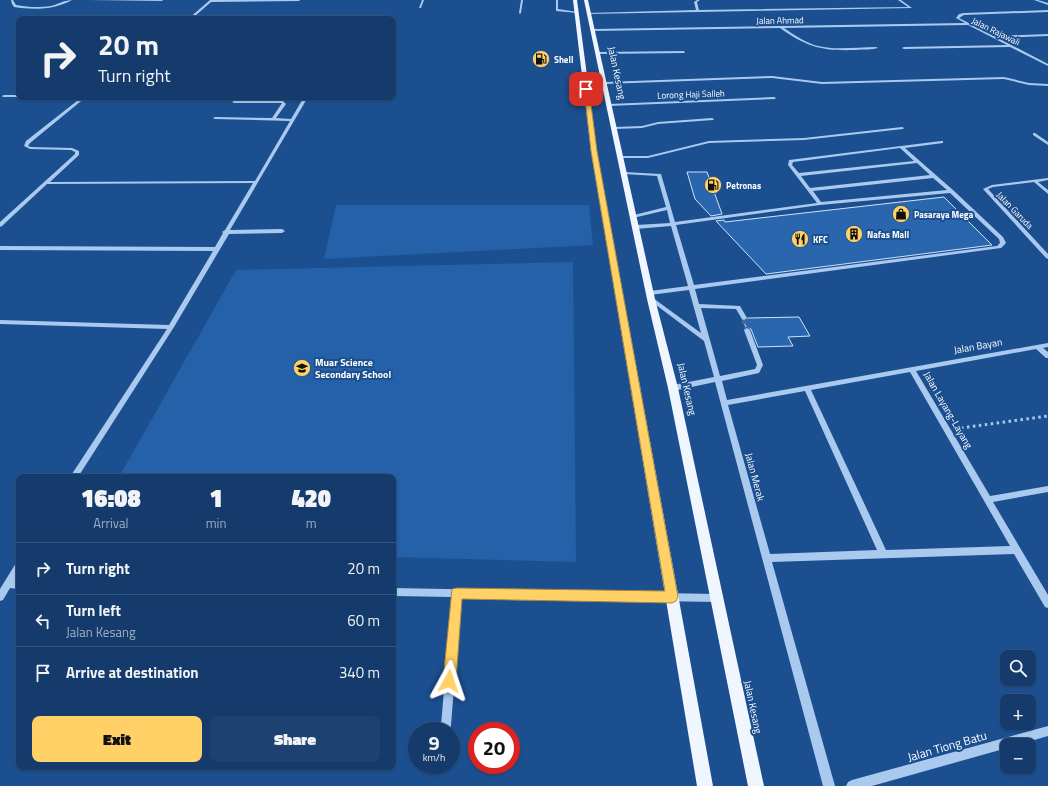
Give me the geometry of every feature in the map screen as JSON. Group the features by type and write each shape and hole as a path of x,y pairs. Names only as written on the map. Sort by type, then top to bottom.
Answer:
{"main road":[{"path":"575,0 575,12 594,151 705,786"},
{"name":"Jalan Kesang","path":"586,0 634,216 650,296 673,388 756,786"}],"street":[{"path":"12,0 15,6 44,8 61,5 71,0"},
{"path":"90,0 162,0"},
{"path":"192,16 212,0 299,1"},
{"path":"420,7 423,0"},
{"path":"520,13 522,0"},
{"path":"557,0 558,10 575,12"},
{"path":"698,11 695,2 699,0"},
{"path":"589,13 911,8 898,0"},
{"path":"1035,0 1048,4"},
{"name":"Jalan Rajawali","path":"1048,11 964,14 958,16 958,20 1048,64"},
{"name":"Jalan Ahmad","path":"593,30 967,24"},
{"path":"780,27 805,43 815,46 837,48 876,48"},
{"path":"993,37 1048,35"},
{"path":"904,48 973,48 1010,46"},
{"path":"598,53 684,52"},
{"path":"604,83 772,77 822,83 998,78 1014,79 1029,84 1048,85"},
{"path":"4,96 16,96"},
{"name":"Lorong Haji Salleh","path":"609,105 774,98"},
{"path":"0,225 77,154 77,151 30,148 26,146 80,100"},
{"path":"76,474 171,327 215,249 304,100"},
{"path":"234,102 283,102 284,104 273,119"},
{"path":"215,118 292,120"},
{"path":"614,128 642,127 658,123 712,119"},
{"path":"621,157 648,157 709,142 804,139 902,128"},
{"path":"1034,134 1048,144"},
{"path":"820,204 790,165 792,161 941,142"},
{"path":"650,296 692,288 999,247 1002,243 1001,238 951,191 901,148"},
{"path":"797,175 918,162"},
{"name":"Jalan Merak","path":"624,173 659,175 725,403 829,786"},
{"path":"809,190 934,176"},
{"path":"1035,181 1048,179"},
{"path":"1035,181 1048,193"},
{"name":"Jalan Garuda","path":"1035,181 985,189 1048,257"},
{"path":"46,183 255,182"},
{"path":"636,227 673,224 820,204 951,191"},
{"path":"634,216 668,208"},
{"path":"225,232 282,231"},
{"path":"0,248 215,249"},
{"path":"650,296 707,341"},
{"path":"697,306 738,307 744,318"},
{"path":"0,322 171,327"},
{"path":"673,388 757,371 760,369 760,365 747,330"},
{"name":"Jalan Bayan","path":"912,370 933,364 1048,345"},
{"path":"1038,347 1048,356"},
{"name":"Jalan Layang-Layang","path":"725,403 912,370 1048,604"},
{"path":"807,388 883,554"},
{"path":"988,500 1048,489"},
{"path":"767,558 1017,550"},
{"path":"0,598 16,571"},
{"path":"9,584 16,585"},
{"path":"396,592 716,598"},
{"path":"446,722 457,593"},
{"name":"Jalan Tiong Batu","path":"852,786 1048,731"}],"path":[{"path":"947,430 1048,416"}],"shaded area":[{"path":"336,205 589,205 593,245 324,259"},
{"path":"573,262 576,562 396,557 396,474 121,474 236,270"}],"building":[{"path":"687,172 707,172 722,214 711,216 695,199"},
{"name":"Nafas Mall","path":"944,197 992,245 766,274 716,221 724,220 725,222"},
{"path":"799,317 810,336 788,337 793,346 758,347 751,329 746,327 743,321 748,318"}],"tunnel":[{"path":"744,318 747,330"}],"place":[{"name":"Shell","path":"541,59"},
{"name":"Petronas","path":"713,185"},
{"name":"Pasaraya Mega","path":"901,214"},
{"name":"Nafas Mall","path":"854,234"},
{"name":"KFC","path":"800,239"},
{"name":"Muar Science Secondary School","path":"302,368"}],"route":[{"path":"449,681 457,593 672,597 594,151 586,89"}]}
